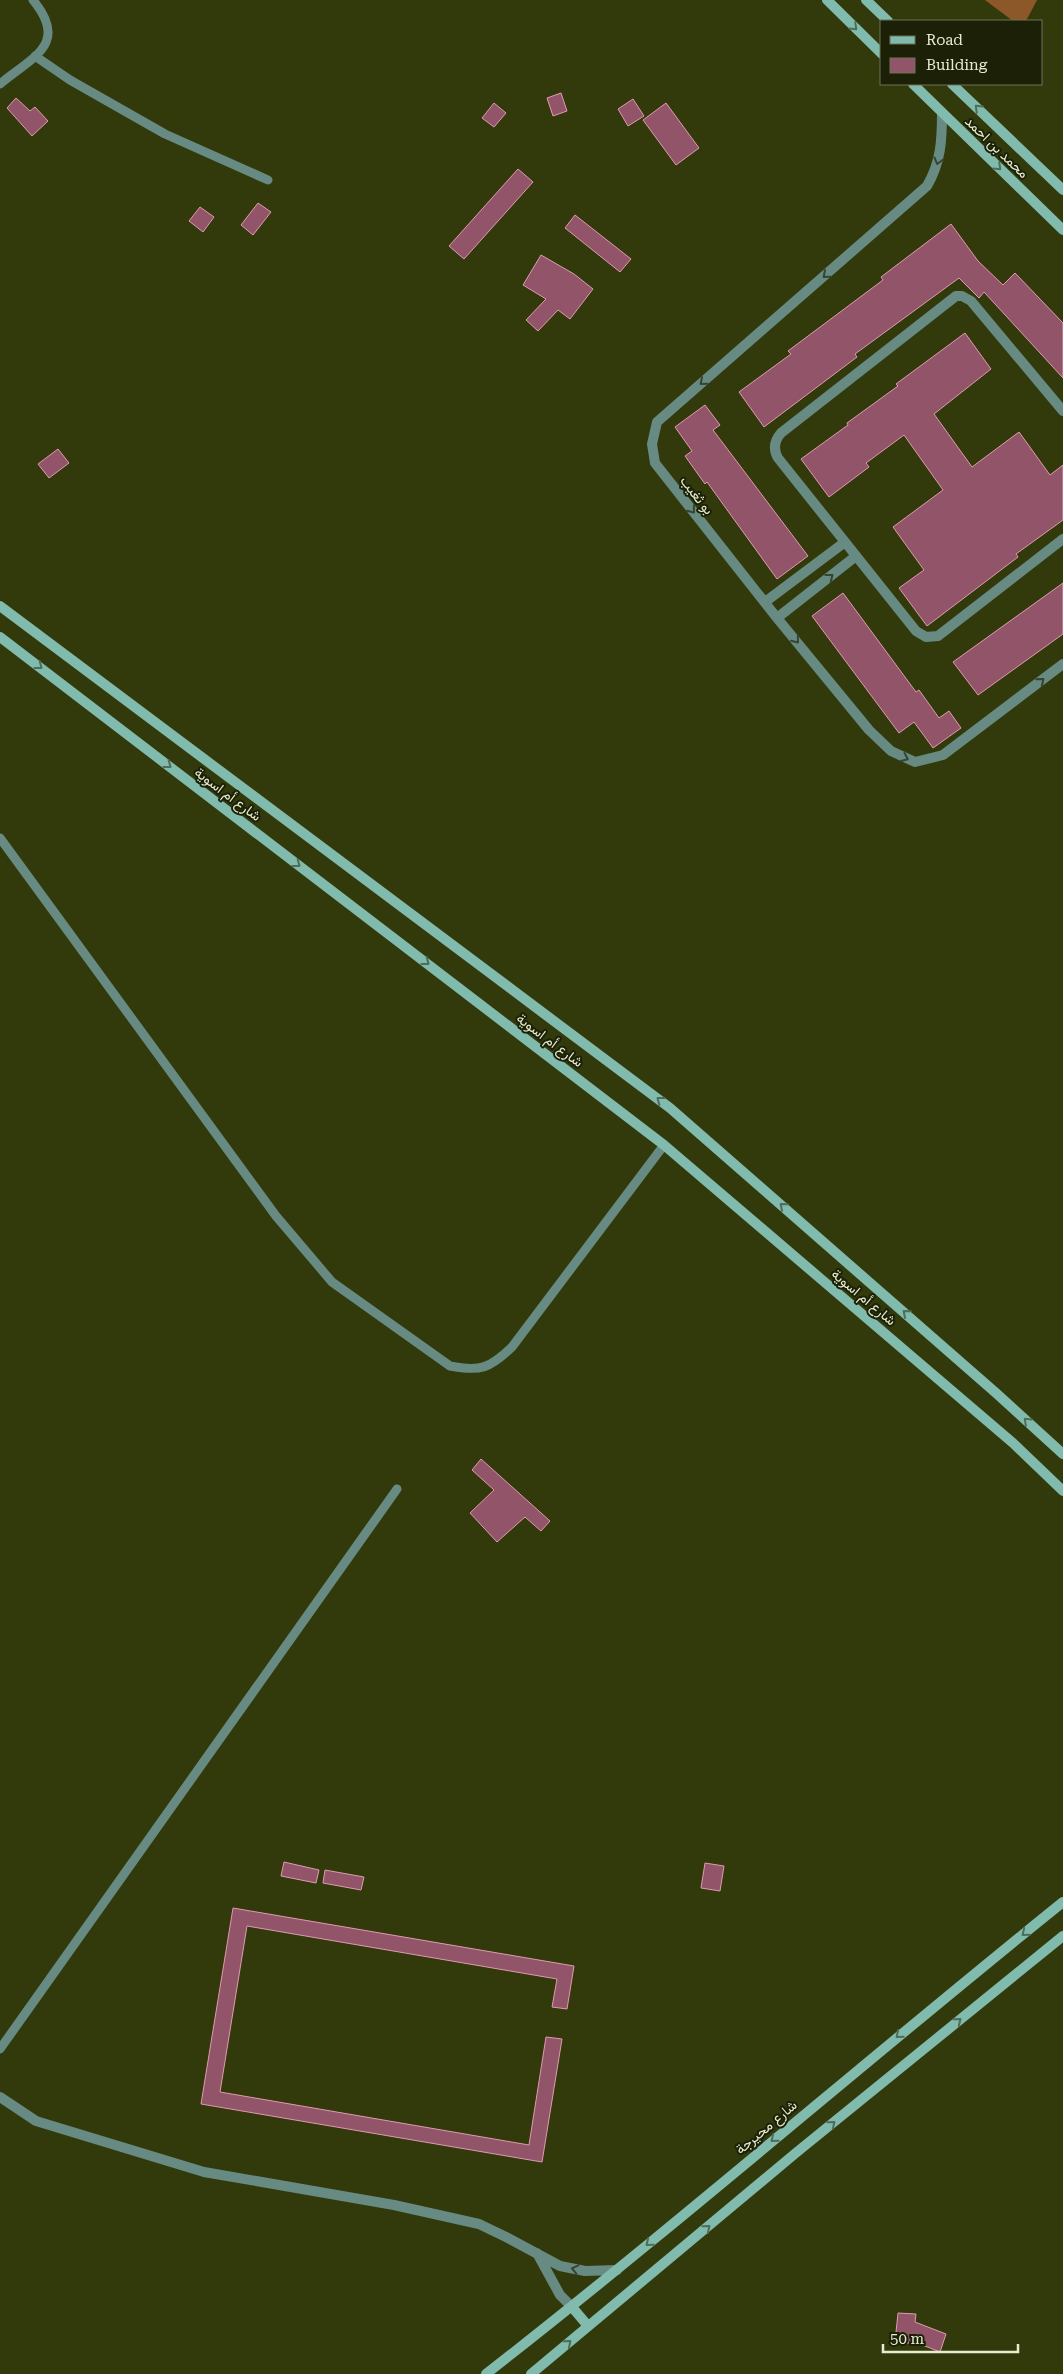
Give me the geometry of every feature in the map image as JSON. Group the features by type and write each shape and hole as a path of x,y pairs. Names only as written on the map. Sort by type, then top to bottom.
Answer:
{"street":[{"path":"827,0 880,52"},
{"path":"866,0 887,20"},
{"name":"محمد بن احمد","path":"914,85 1063,230"},
{"name":"محمد بن احمد","path":"953,85 1063,190"},
{"name":"بو ثغيب","path":"942,113 942,138 939,160 927,186 658,422 652,444 655,463 777,618 869,730 891,751 915,762 943,755 1063,664"},
{"path":"1063,411 971,301 962,296 950,299 776,438 775,452 916,631 926,637 933,638 938,636 1063,539"},
{"path":"765,602 845,542"},
{"path":"777,618 856,556"},
{"name":"شارع أم اسوية","path":"0,606 670,1108 996,1393 1063,1454"},
{"name":"شارع أم اسوية","path":"0,637 664,1145 1013,1443 1063,1491"},
{"name":"شارع محيرجة","path":"486,2374 572,2307 912,2024 1063,1902"},
{"path":"531,2374 1063,1936"},
{"path":"0,2097 36,2121 204,2172 394,2205 478,2224 560,2266 585,2272 617,2270"},
{"path":"537,2253 560,2295 588,2326"}],"lane":[{"path":"0,84 34,56 47,42 50,32 46,19 32,0"},
{"path":"34,56 70,80 165,134 268,180"},
{"path":"0,838 276,1216 332,1282 450,1366 470,1370 488,1366 512,1346 664,1145"},
{"path":"0,2049 397,1489"}],"shaded area":[{"path":"985,0 1037,0 1027,20 1012,20"}],"building":[{"path":"561,93 567,111 553,116 547,98"},
{"path":"16,98 30,111 35,107 48,121 32,136 7,108"},
{"path":"633,99 644,116 628,126 618,109"},
{"path":"494,103 506,113 494,127 482,118"},
{"path":"666,103 699,148 676,165 643,120"},
{"path":"518,169 533,182 464,259 449,246"},
{"path":"258,203 271,212 253,235 241,225"},
{"path":"200,207 214,217 203,232 189,221"},
{"path":"575,215 631,259 620,272 565,228"},
{"path":"951,224 978,261 1003,285 1015,273 1063,323 1063,378 984,292 979,298 959,278 855,354 857,357 764,427 739,392 791,354 788,351 883,280 881,277"},
{"path":"541,255 574,274 593,289 570,319 558,310 538,331 526,320 546,299 523,285"},
{"path":"965,333 991,369 934,414 972,467 1019,432 1050,475 1063,465 1063,520 1016,554 1018,557 927,626 899,588 924,570 893,527 943,490 904,435 866,463 869,467 829,497 801,459 848,425 847,423 898,386 896,384"},
{"path":"705,405 720,425 713,430 808,556 777,579 707,482 705,484 685,456 692,451 675,427"},
{"path":"58,449 69,463 49,478 38,464"},
{"path":"1063,583 1063,634 978,695 953,662"},
{"path":"843,593 916,692 919,690 939,718 949,711 961,728 933,748 914,722 899,733 812,616"},
{"path":"481,1459 550,1521 541,1531 525,1517 497,1542 470,1513 494,1490 472,1470"},
{"path":"284,1862 319,1870 316,1883 281,1876"},
{"path":"705,1863 724,1866 720,1891 701,1888"},
{"path":"325,1870 364,1877 361,1890 323,1883"},
{"path":"233,1908 574,1966 567,2009 552,2007 557,1979 247,1926 220,2092 529,2145 546,2037 562,2039 542,2162 201,2104"},
{"path":"898,2313 916,2314 915,2322 946,2334 940,2352 920,2344 895,2342"}]}
